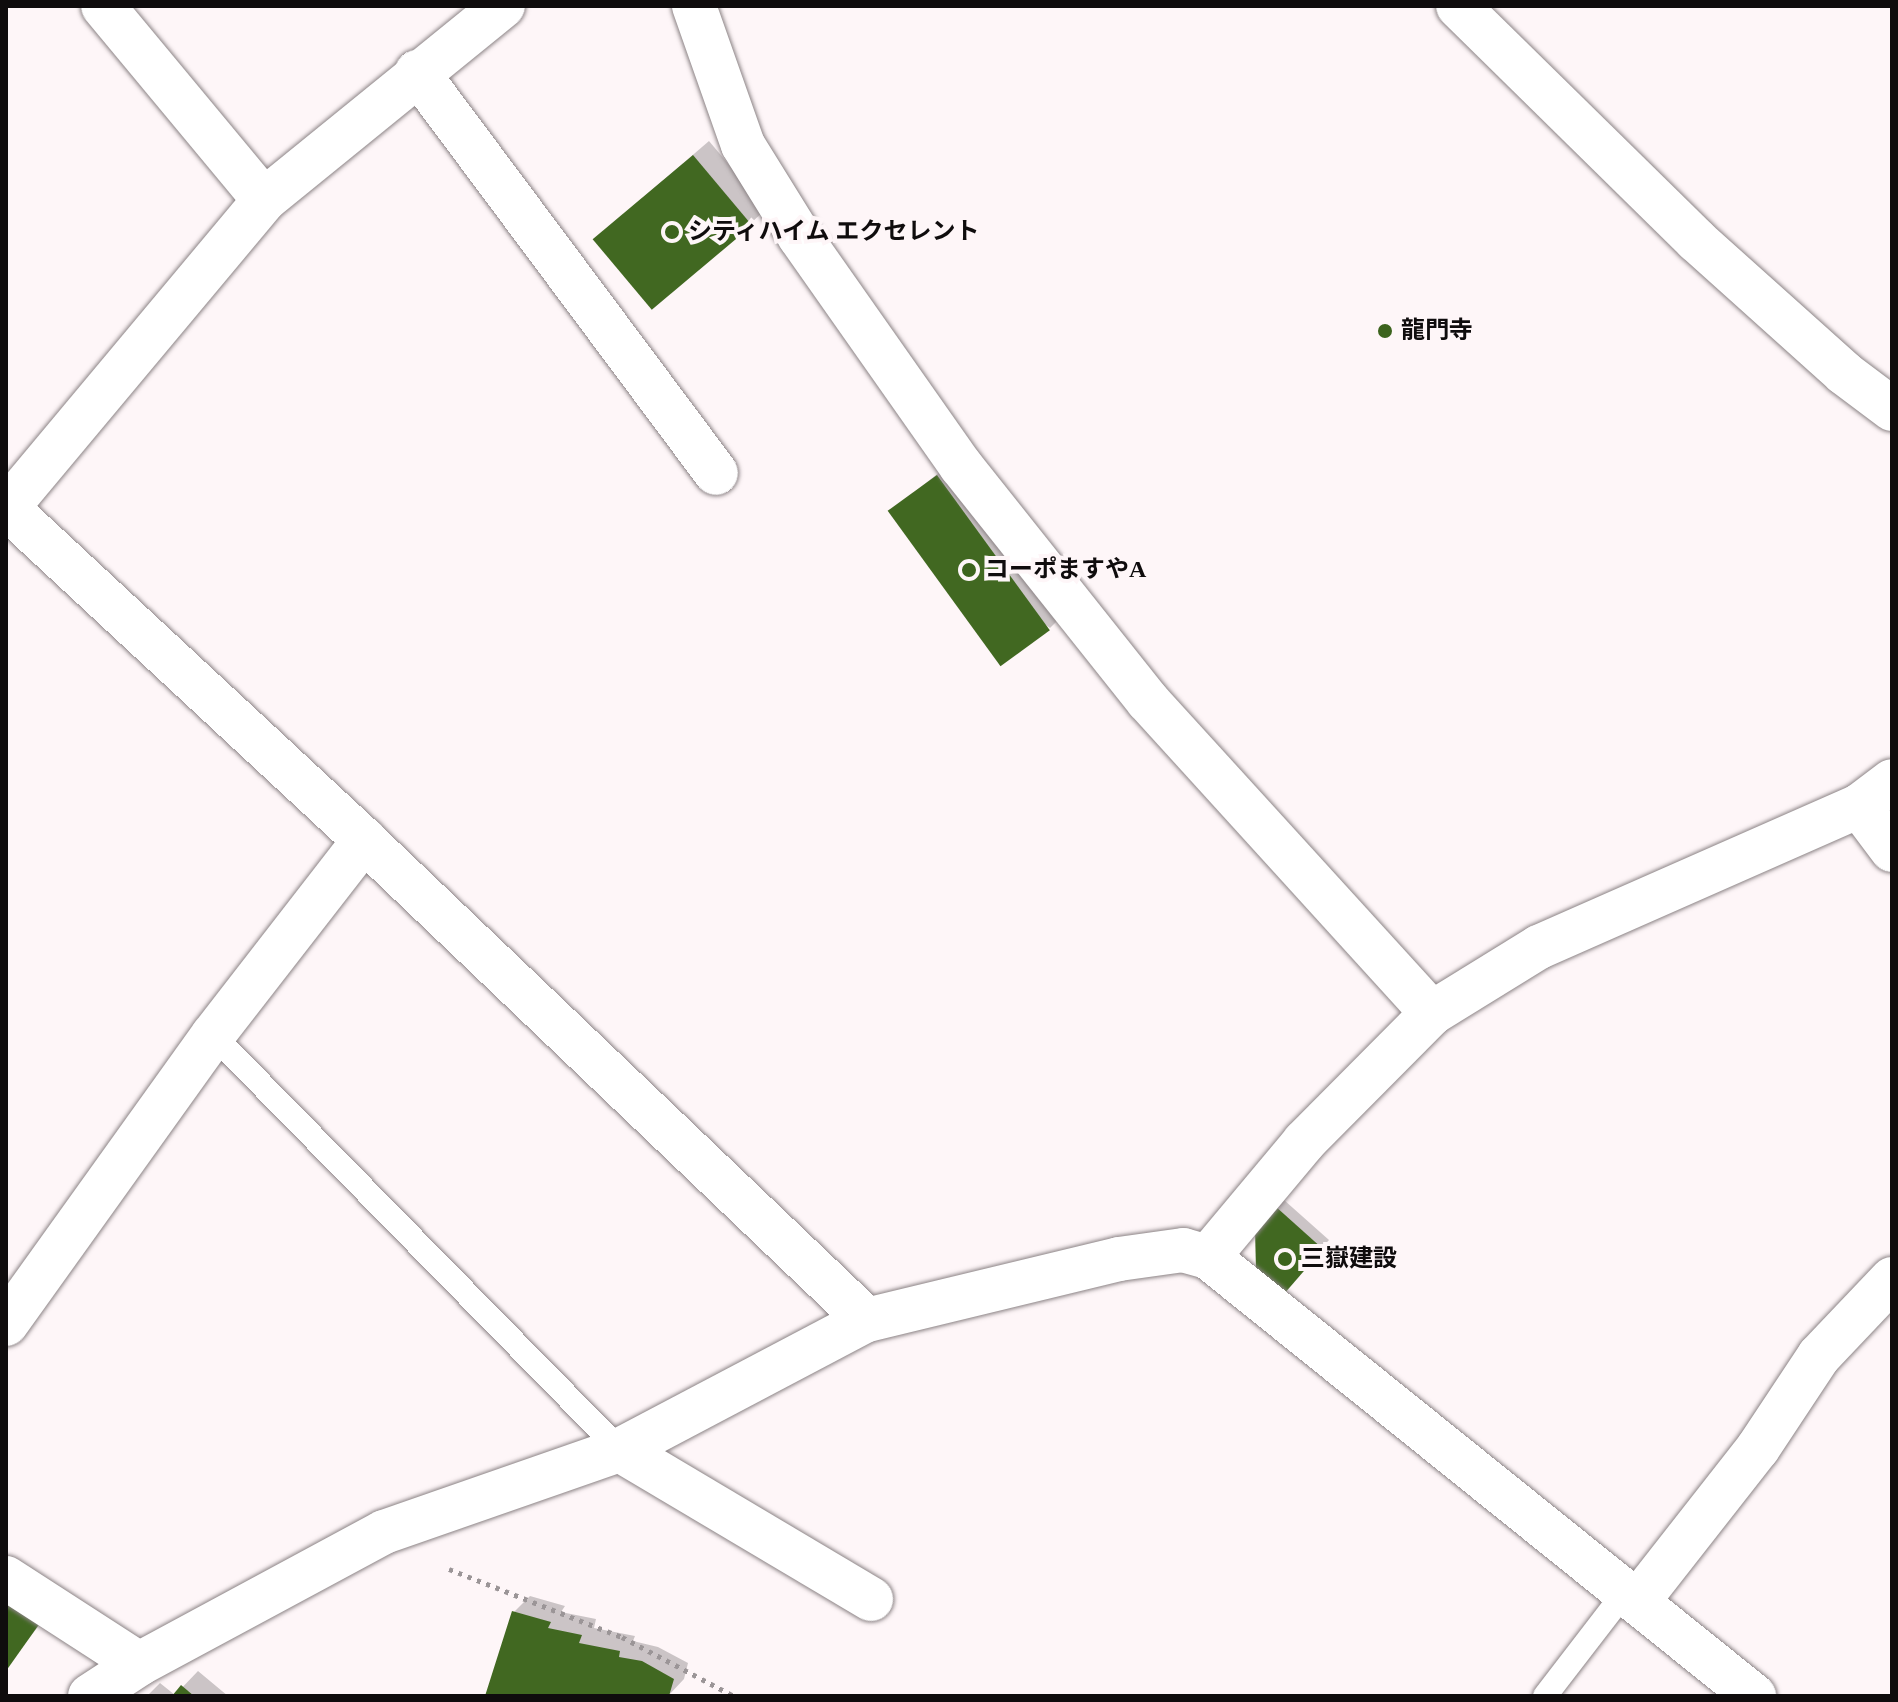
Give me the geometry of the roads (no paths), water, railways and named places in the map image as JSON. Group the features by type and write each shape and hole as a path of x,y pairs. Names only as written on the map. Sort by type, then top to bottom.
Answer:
{"street":[{"path":"103,6 264,200"},
{"path":"503,6 417,72 264,200 7,509 364,840 867,1320"},
{"path":"694,6 743,145 800,237 961,466 1148,701 1432,1013"},
{"path":"1458,6 1696,240 1844,373 1892,409"},
{"path":"417,72 716,473"},
{"path":"1208,1257 1304,1142 1432,1013 1539,947 1876,794 1892,850"},
{"path":"6,1324 213,1035 364,840"},
{"path":"90,1696 139,1664 384,1532 620,1450 867,1320 1119,1259 1183,1250 1208,1257 1754,1696"},
{"path":"1632,1596 1758,1448 1819,1356 1888,1289"},
{"path":"620,1450 871,1599"},
{"path":"6,1578 139,1664"}],"lane":[{"path":"213,1035 620,1450"},
{"path":"1545,1696 1632,1596"}],"place":[{"name":"シティハイム エクセレント","path":"672,232"},
{"name":"龍門寺","path":"1385,331"},
{"name":"コーポますやA","path":"969,570"},
{"name":"三嶽建設","path":"1285,1259"}]}
